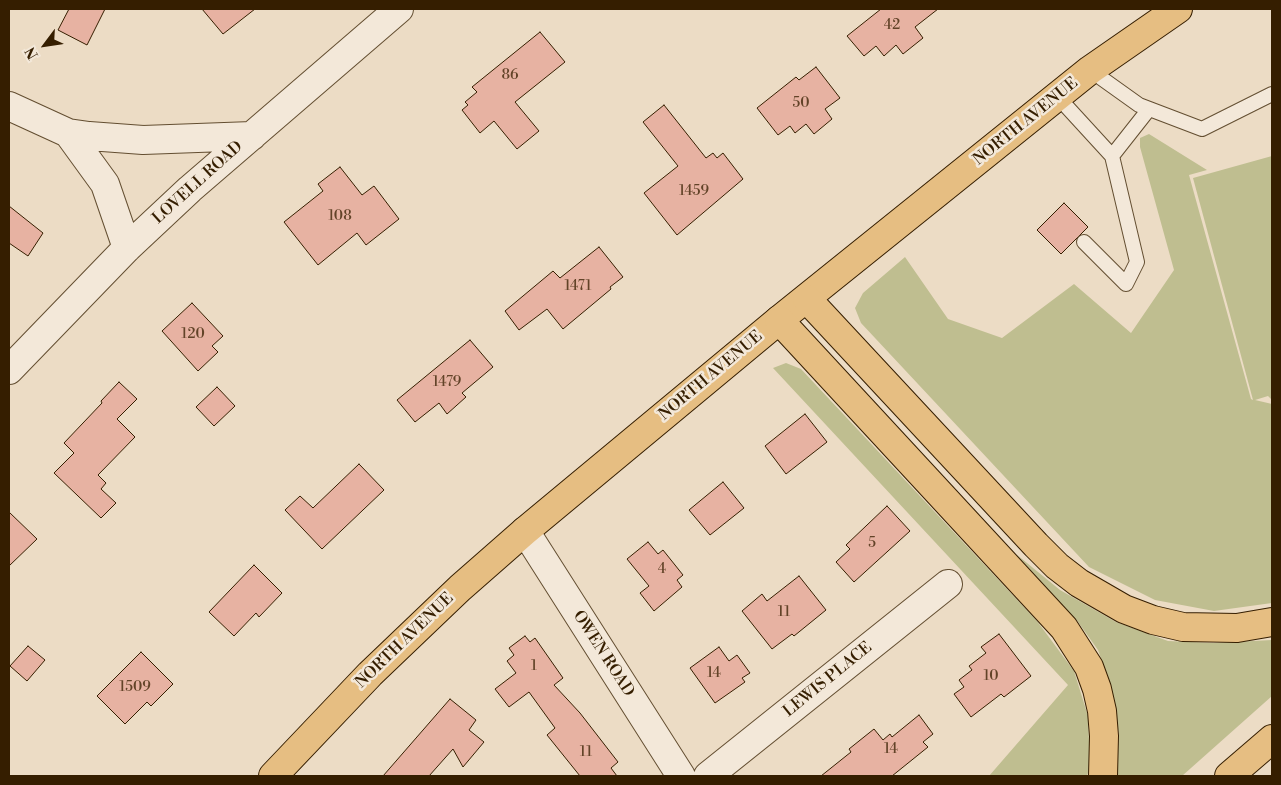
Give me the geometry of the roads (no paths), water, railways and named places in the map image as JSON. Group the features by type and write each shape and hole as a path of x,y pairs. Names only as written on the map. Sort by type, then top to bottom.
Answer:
{"main road":[{"name":"NORTH AVENUE","path":"273,776 370,674 460,588 524,531 779,320 1057,96 1090,70 1178,9"},
{"path":"807,299 1036,545 1057,566 1079,583 1124,609 1153,620 1183,627 1237,628 1272,622"},
{"path":"779,320 1058,622 1073,641 1089,668 1102,711 1105,760 1103,776"},
{"path":"1229,776 1272,738"}],"street":[{"name":"LOVELL ROAD","path":"9,370 127,248 252,136 399,9"},
{"path":"9,106 68,133 143,140 252,136"},
{"path":"68,133 105,184 127,248"},
{"name":"OWEN ROAD","path":"524,531 682,776"},
{"name":"LEWIS PLACE","path":"708,776 948,584"}],"lane":[{"path":"1090,70 1139,105 1202,129 1272,94"},
{"path":"1057,96 1112,156 1138,262 1126,284 1084,242"},
{"path":"1112,156 1149,109"}]}
